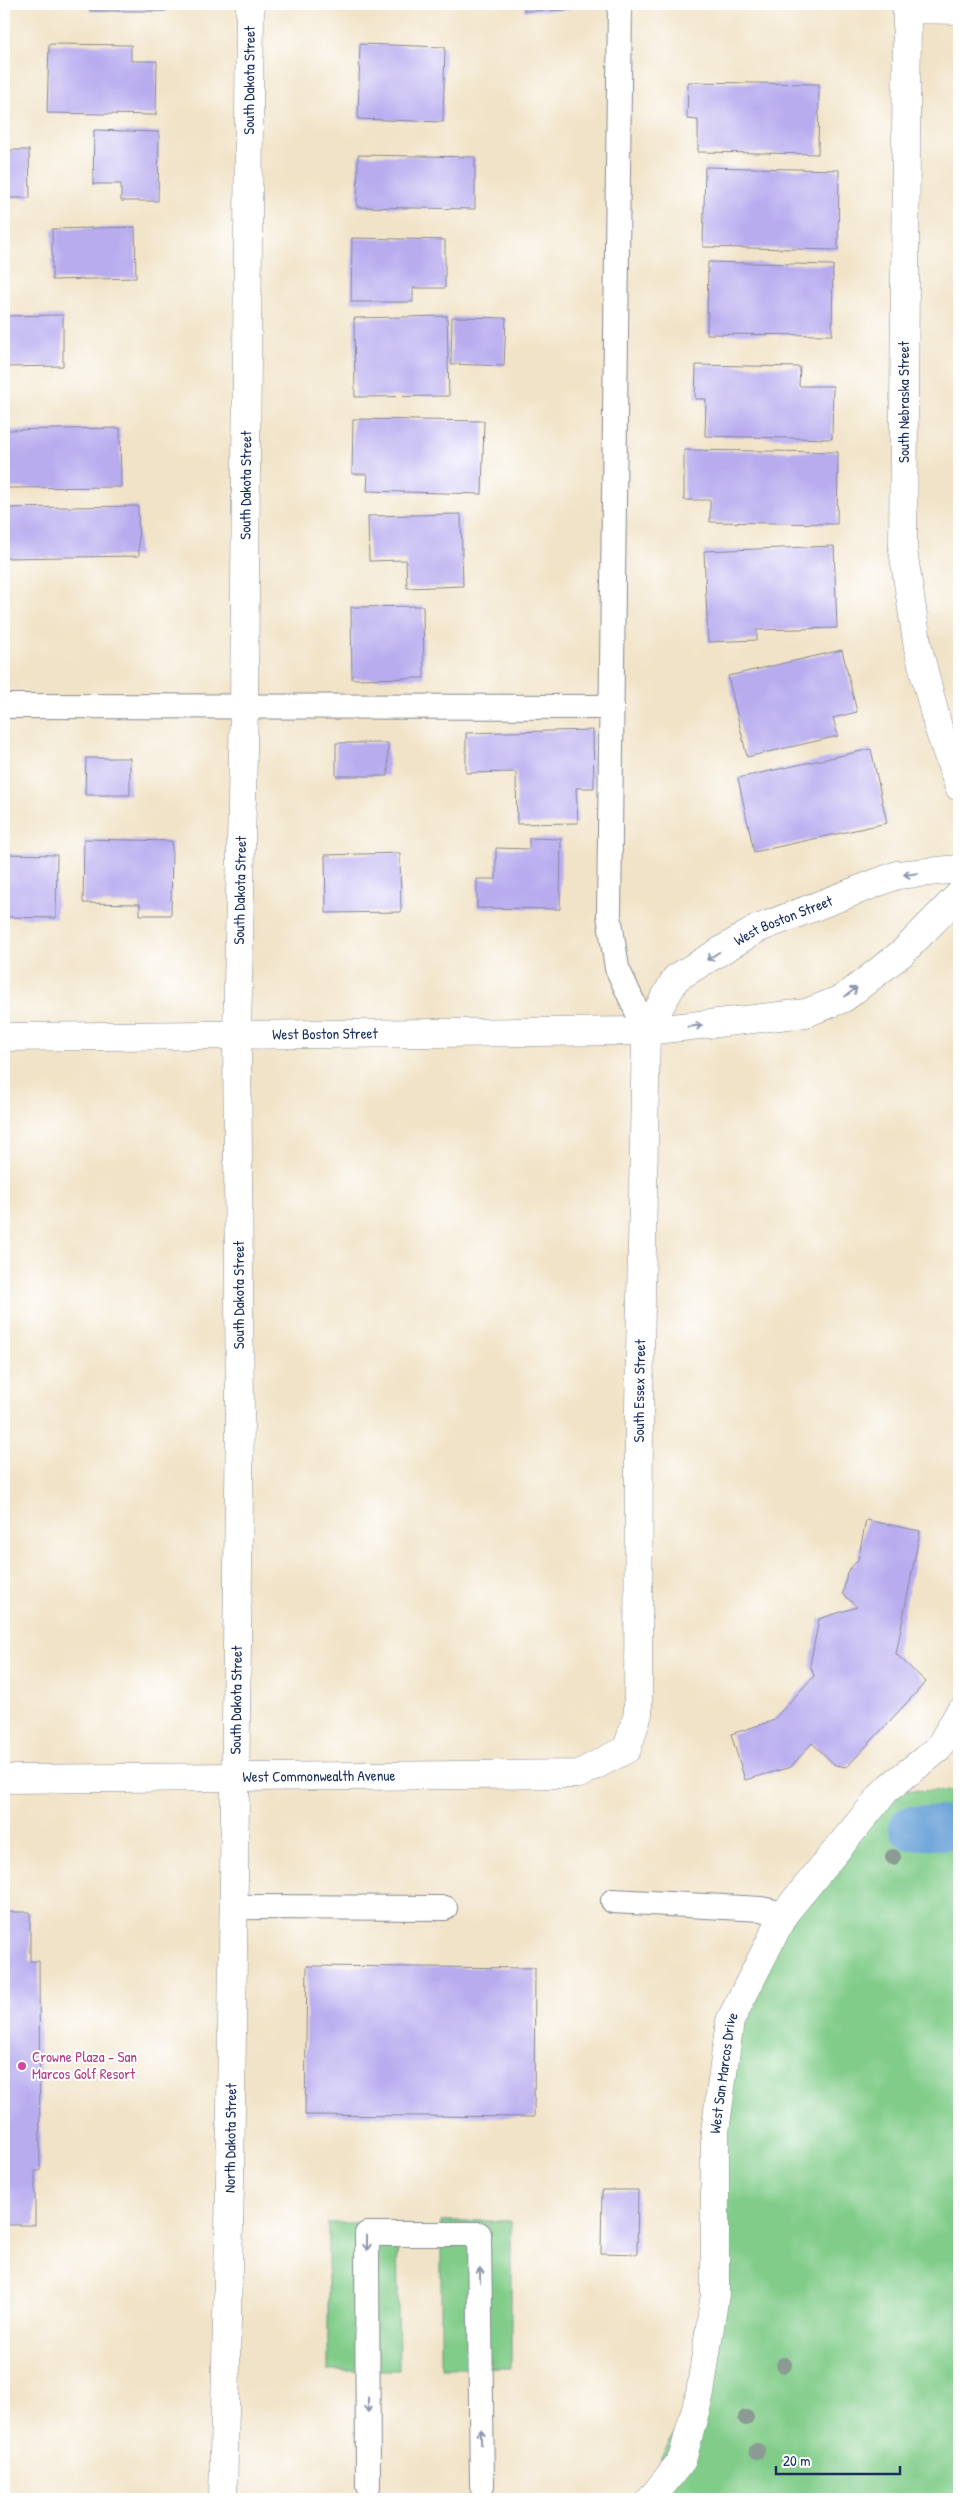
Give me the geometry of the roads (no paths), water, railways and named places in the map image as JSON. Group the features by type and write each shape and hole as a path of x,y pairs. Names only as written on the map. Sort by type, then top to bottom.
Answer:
{"street":[{"name":"South Dakota Street","path":"236,1776 240,1416 238,1034 244,705 250,4"},
{"name":"South Nebraska Street","path":"959,10 907,9 903,550 918,648 938,727 959,788"},
{"name":"West Boston Street","path":"646,1031 676,978 757,929 897,875 959,869"},
{"name":"West Boston Street","path":"4,1037 646,1031 806,1014 844,998 902,953 959,895"},
{"name":"South Essex Street","path":"627,1749 638,1714 639,1398 646,1031"},
{"name":"West San Marcos Drive","path":"651,2499 682,2460 700,2393 715,2294 715,2132 730,2021 784,1914 886,1790 938,1749 959,1712"},
{"name":"West Commonwealth Avenue","path":"4,1780 236,1776 579,1774 627,1749"},
{"name":"North Dakota Street","path":"223,2499 236,1776"}],"lane":[{"path":"620,4 609,915 617,968 646,1031"},
{"path":"4,706 244,705 612,708"},
{"path":"613,1901 761,1909 784,1914"},
{"path":"233,1907 445,1908"},
{"path":"368,2486 367,2234 480,2234 482,2486"}],"waterway":[{"path":"911,1828 959,1828"}],"place":[{"name":"Crowne Plaza - San Marcos Golf Resort","path":"22,2066"}]}
